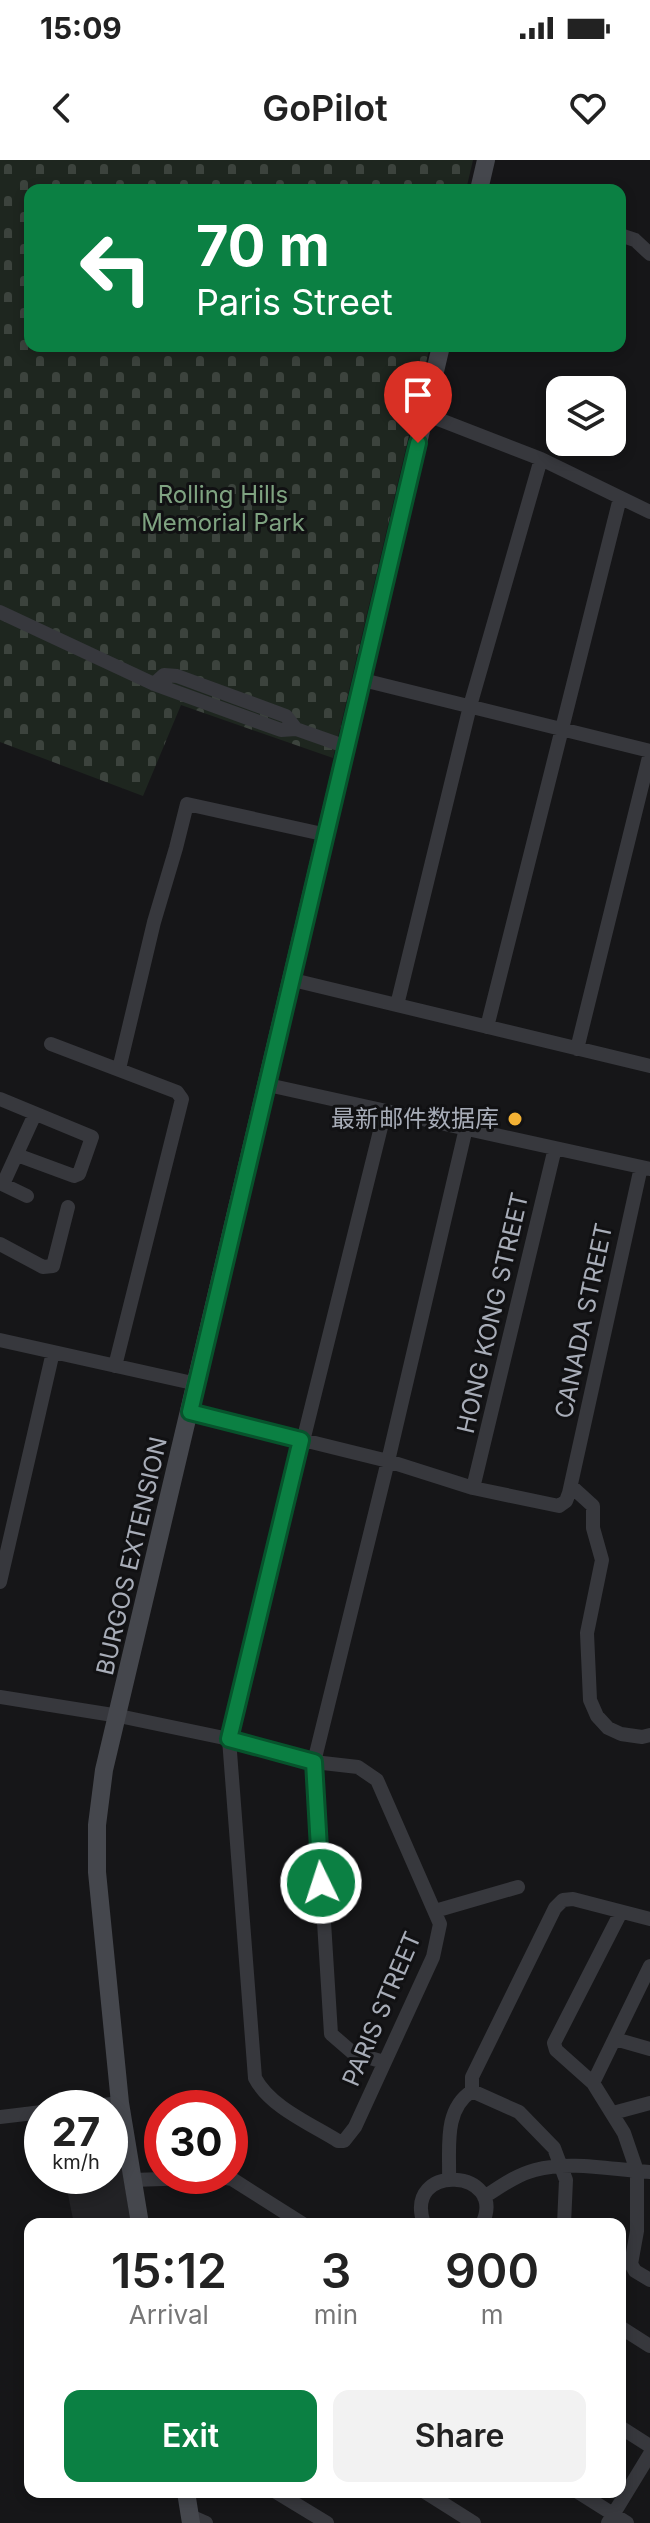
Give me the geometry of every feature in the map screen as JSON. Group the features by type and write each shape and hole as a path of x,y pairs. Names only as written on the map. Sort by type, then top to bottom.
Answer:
{"main road":[{"path":"480,184 486,160"},
{"name":"BURGOS EXTENSION","path":"119,2090 97,1872 97,1825 104,1770 440,352"},
{"name":"BURGOS EXTENSION","path":"128,2150 139,2218"},
{"path":"188,2498 195,2521"}],"street":[{"path":"626,237 635,240 650,254"},
{"path":"425,414 541,459 650,512"},
{"path":"397,1005 470,706 541,459"},
{"path":"487,1027 620,498"},
{"path":"0,612 154,684 281,730 296,729 347,747"},
{"path":"363,680 650,752 577,1049"},
{"path":"119,1069 154,922 187,804 327,835"},
{"path":"293,980 650,1066"},
{"path":"51,1044 177,1092 182,1099 115,1366"},
{"path":"268,1085 646,1168"},
{"path":"0,1099 92,1137 79,1174 69,1176 17,1155"},
{"path":"229,1739 385,1111"},
{"path":"27,1196 2,1183 35,1114"},
{"path":"384,2062 353,2053 331,2034 314,1762 466,1128"},
{"name":"HONG KONG STREET","path":"473,1488 555,1148"},
{"name":"CANADA STREET","path":"571,1486 646,1168"},
{"path":"0,1244 43,1267 53,1266 68,1207"},
{"path":"0,1340 197,1384"},
{"path":"0,1582 53,1352"},
{"path":"190,1412 388,1461 473,1488 559,1506 566,1501 571,1486 593,1506 593,1528 602,1560 587,1633 590,1700 597,1716 608,1728 621,1734 650,1735"},
{"name":"PARIS STREET","path":"0,1697 119,1716 229,1739 314,1762 358,1767 377,1780 440,1924 433,1957 349,2138 344,2141 338,2141 271,2098 255,2078 229,1739"},
{"path":"435,1911 518,1887"},
{"path":"449,2179 450,2124 455,2109 472,2091 472,2077 555,1908 563,1900 573,1899 650,1919"},
{"path":"621,1912 554,2043 556,2050 593,2083 613,2113 643,2171 644,2233 631,2264 635,2271 650,2280"},
{"path":"593,2083 645,1987 650,1966"},
{"path":"615,2039 650,2049"},
{"path":"472,2091 519,2112 554,2148 566,2180 564,2218"},
{"path":"613,2113 650,2103"},
{"path":"0,2117 24,2114"},
{"path":"484,2197 511,2179 535,2169 560,2167 643,2171"},
{"path":"133,2180 232,2179 279,2217"},
{"path":"423,2218 421,2205 431,2186 449,2179 467,2181 484,2197 487,2207 484,2218"},
{"path":"626,2331 650,2346"},
{"path":"626,2431 650,2446"},
{"path":"626,2493 650,2454"},
{"path":"290,2498 327,2523"},
{"path":"434,2498 474,2523"},
{"path":"586,2498 611,2518 627,2523"},
{"path":"611,2518 623,2498"}],"shaded area":[{"path":"68,2194 126,2194 130,2218 73,2218"}],"green space":[{"name":"Rolling Hills Memorial Park","path":"0,160 473,160 467,184 24,184 24,352 429,352 333,758 181,705 143,796 0,742"}],"place":[{"name":"最新邮件数据库","path":"515,1119"}],"route":[{"path":"321,1883 314,1762 229,1739 301,1440 190,1412 418,443"}]}
